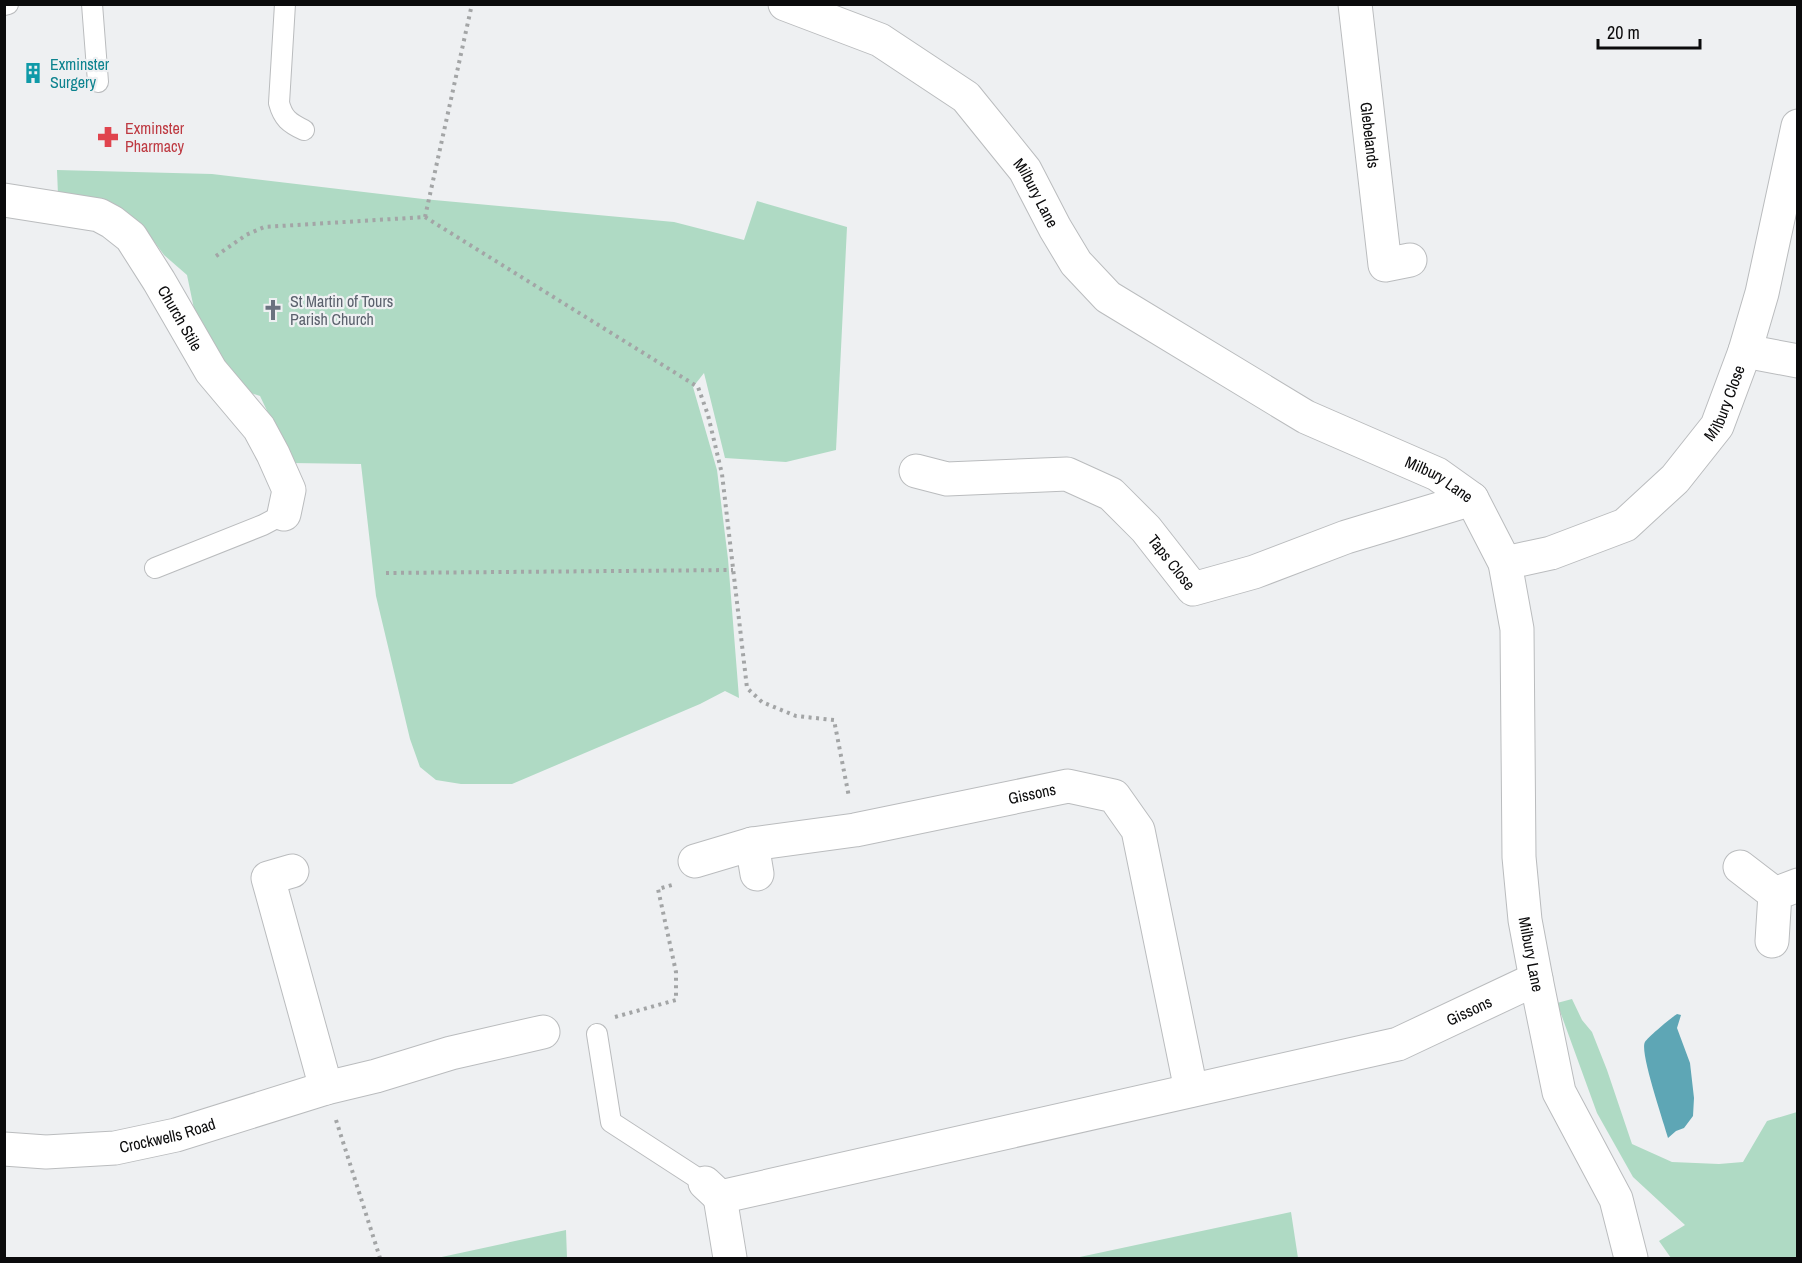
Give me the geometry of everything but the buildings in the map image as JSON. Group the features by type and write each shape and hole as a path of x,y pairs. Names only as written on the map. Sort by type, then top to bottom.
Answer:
{"street":[{"name":"Milbury Lane","path":"785,4 880,40 966,97 1025,170 1076,263 1108,297 1306,417 1437,474 1472,499 1505,563 1517,629 1519,857 1525,920 1559,1092 1616,1199 1631,1258"},
{"name":"Glebelands","path":"1355,4 1387,265"},
{"name":"Milbury Close","path":"1505,563 1551,553 1625,525 1675,479 1717,426 1745,351 1762,293 1797,126"},
{"name":"Church Stile","path":"4,200 99,215 112,222 130,237 159,280 211,371 259,428 289,490 284,513"},
{"path":"1745,351 1797,361"},
{"name":"Taps Close","path":"916,471 947,479 1067,474 1111,494 1146,529 1193,589 1254,572 1346,537 1472,499"},
{"name":"Gissons","path":"695,861 754,859 855,830 1068,786 1114,796 1138,830 1191,1090"},
{"path":"1740,867 1786,890 1772,941"},
{"path":"269,878 326,1088"},
{"name":"Gissons","path":"712,1190 1191,1090 1398,1044 1536,979"},
{"name":"Crockwells Road","path":"4,1149 46,1152 115,1148 176,1135 326,1088 452,1053 543,1032"},
{"path":"712,1190 730,1258"}],"lane":[{"path":"92,4 98,82"},
{"path":"285,4 279,102 282,116 304,130"},
{"path":"155,568 263,525 284,513"},
{"path":"597,1034 611,1122 712,1190"}],"path":[{"path":"425,217 472,4"},
{"path":"216,256 246,235 264,227 425,217 698,387 708,415 722,474 747,688 762,702 796,716 834,720 855,830"},
{"path":"386,573 733,570"},
{"path":"597,1034 614,1018 676,1000 676,972 658,889 680,882 695,861"},
{"path":"326,1088 380,1258"}],"green space":[{"path":"57,170 212,174 423,199 674,222 744,240 757,201 847,227 836,450 786,462 725,458 704,373 693,387 717,470 728,559 739,698 725,691 700,704 512,784 461,784 436,780 420,767 410,739 376,596 361,464 292,463 260,396 248,392 198,328 187,275 164,255 153,240 58,195"},
{"path":"1572,999 1582,1020 1592,1032 1632,1144 1672,1162 1719,1164 1743,1162 1767,1121 1797,1112 1797,1258 1671,1258 1659,1241 1685,1225 1633,1177 1597,1113 1557,1003"},
{"path":"1291,1212 1298,1258 1075,1258"},
{"path":"566,1230 567,1258 437,1258"}],"water":[{"path":"1677,1014 1681,1015 1677,1028 1690,1063 1694,1098 1693,1116 1684,1128 1668,1138 1644,1048 1647,1039"}],"place":[{"name":"Exminster Surgery","path":"33,73"},
{"name":"Exminster Pharmacy","path":"108,137"},
{"name":"St Martin of Tours Parish Church","path":"273,310"}]}
